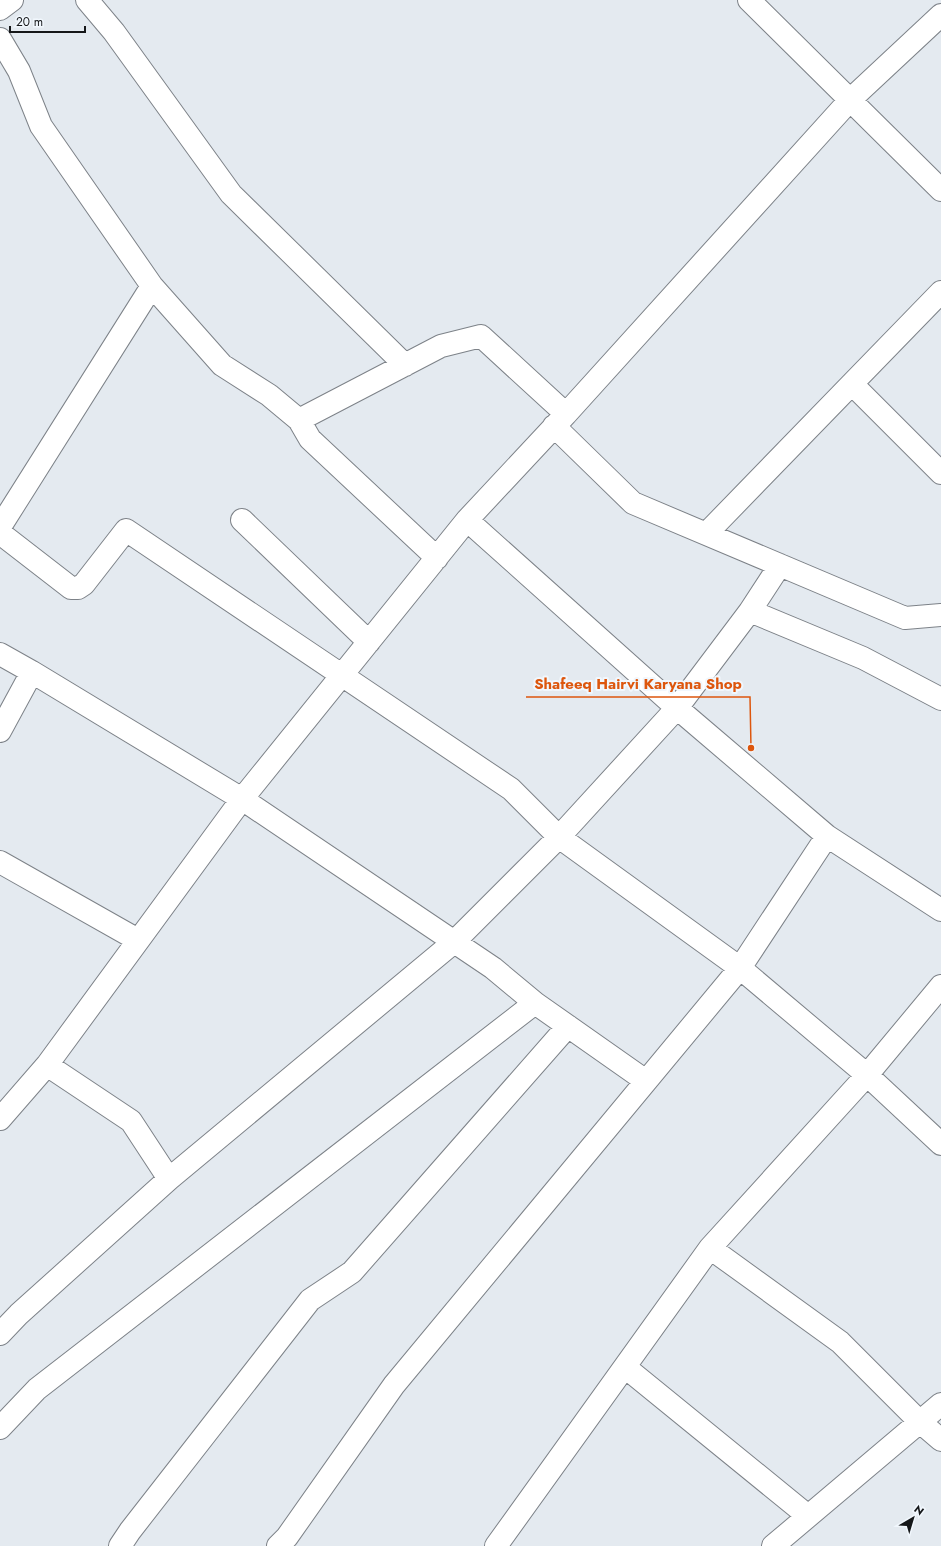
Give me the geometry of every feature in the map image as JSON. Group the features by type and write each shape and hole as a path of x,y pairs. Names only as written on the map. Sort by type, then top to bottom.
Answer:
{"street":[{"path":"0,9 12,0"},
{"path":"87,0 114,32 231,194 405,365"},
{"path":"749,0 941,190"},
{"path":"0,1119 47,1065 242,799 467,520 560,420 850,100 941,15"},
{"path":"0,39 19,71 40,126 152,286 222,365 268,395 299,420 310,439 437,558"},
{"path":"0,527 152,286"},
{"path":"706,534 941,292"},
{"path":"299,420 441,346 481,336 560,420 633,503 905,618 941,615"},
{"path":"852,384 941,473"},
{"path":"242,520 369,642"},
{"path":"467,520 677,708 827,836 941,910"},
{"path":"0,533 71,588 78,588 84,584 126,530 511,789 559,837 740,968 867,1075 941,1144"},
{"path":"0,1334 19,1314 169,1179 454,942 559,837 677,708 750,611 780,565"},
{"path":"750,611 863,658 941,698"},
{"path":"0,654 242,799 493,968 535,1003 646,1081"},
{"path":"0,731 32,672"},
{"path":"278,1546 288,1536 394,1385 740,968 827,836"},
{"path":"0,862 138,940"},
{"path":"496,1546 710,1248 867,1075 941,986"},
{"path":"0,1428 36,1389 535,1003"},
{"path":"120,1546 130,1531 310,1300 352,1272 568,1026"},
{"path":"47,1065 131,1121 169,1179"},
{"path":"710,1248 840,1342 920,1422 941,1440"},
{"path":"625,1367 808,1516"},
{"path":"776,1545 808,1516 941,1404"}],"place":[{"name":"Shafeeq Hairvi Karyana Shop","path":"751,748"}]}
